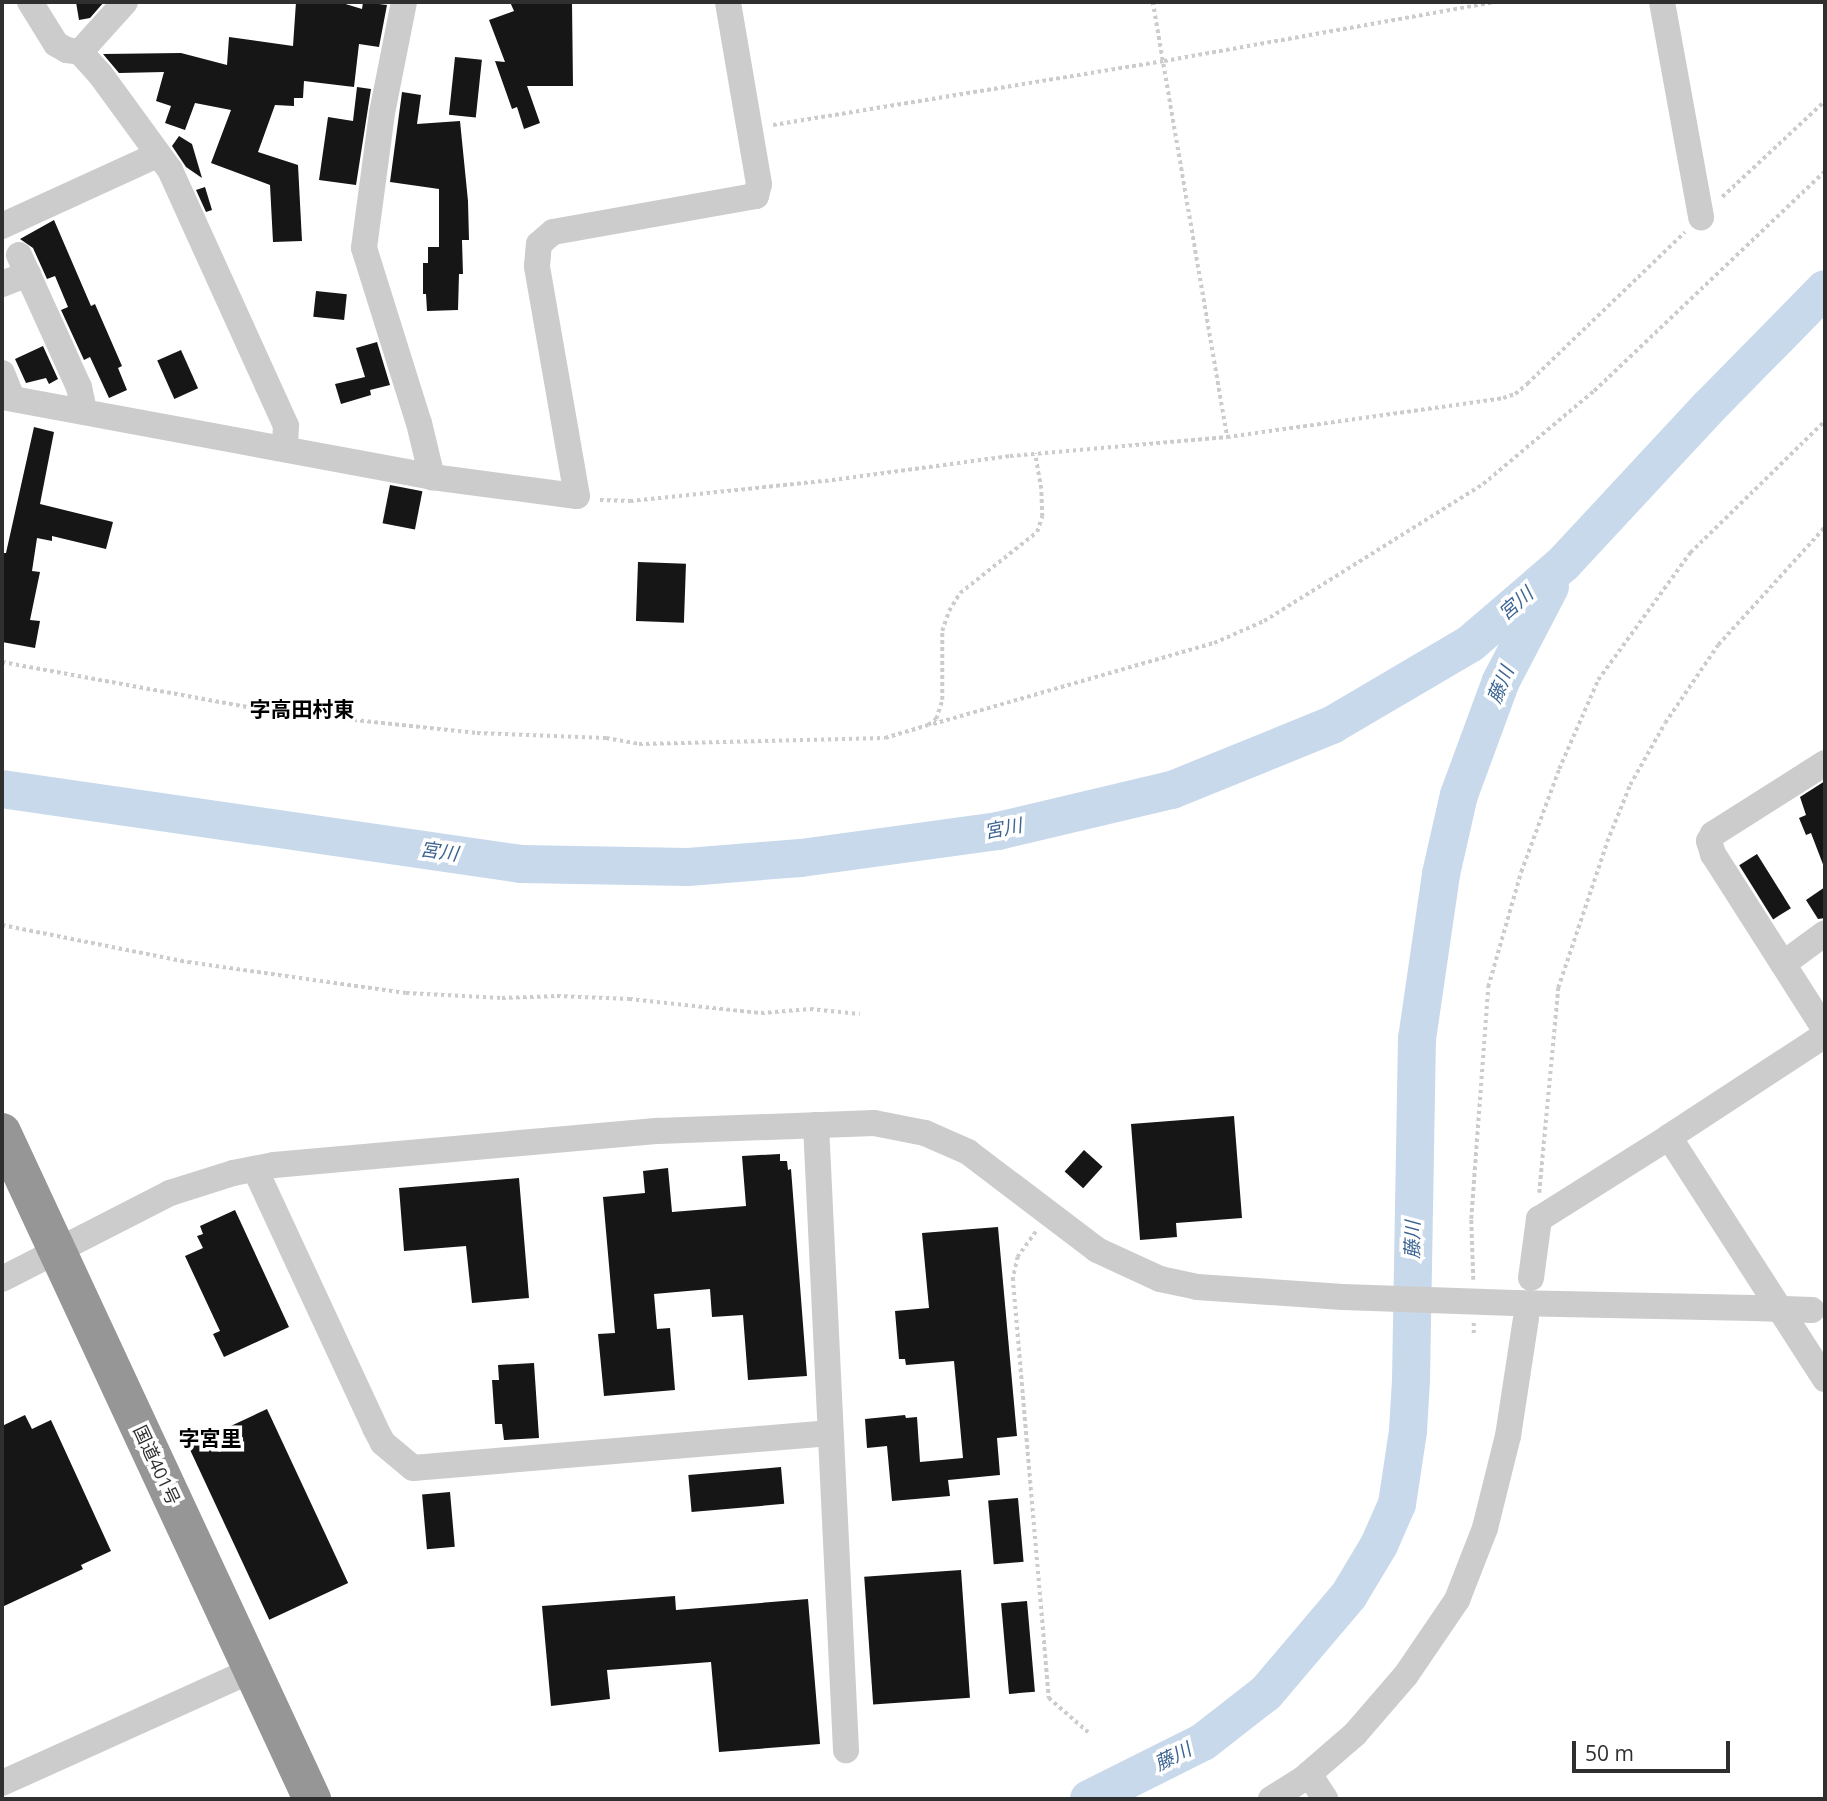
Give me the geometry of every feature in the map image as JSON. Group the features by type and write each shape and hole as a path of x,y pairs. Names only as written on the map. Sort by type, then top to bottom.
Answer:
{"highway":[{"name":"国道401号","path":"2,1132 312,1799"}],"street":[{"path":"30,2 56,44 67,51 80,52 170,170 286,426 285,447"},
{"path":"80,52 125,2"},
{"path":"404,2 383,113 364,248 419,423 432,477"},
{"path":"2,373 7,398 285,447 432,477 577,496 537,266 538,244 554,232 755,196 759,184 728,2"},
{"path":"1661,2 1701,217"},
{"path":"2,226 157,155"},
{"path":"2,284 23,265 79,387 83,411"},
{"path":"1531,1278 1539,1219 1825,1033 1713,854 1709,841 1713,834 1825,763"},
{"path":"1783,964 1825,933"},
{"path":"2,1279 58,1253 170,1193 255,1169 644,1132 874,1123 925,1133 968,1152 1097,1250 1126,1266 1160,1279 1197,1287 1520,1310 1819,1310"},
{"path":"816,1125 846,1750"},
{"path":"1669,1136 1825,1379"},
{"path":"255,1169 379,1436 383,1443 413,1468 831,1433"},
{"path":"1271,1799 1309,1774 1355,1734 1406,1675 1457,1600 1485,1528 1508,1436 1520,1310"},
{"path":"2,1783 252,1670"},
{"path":"1309,1774 1325,1799"}],"path":[{"path":"1153,2 1227,437"},
{"path":"750,129 1164,61 1496,2"},
{"path":"577,496 593,500 630,501 825,481 1035,454 1227,437 1515,394 1825,101"},
{"path":"2,662 270,710 478,733 606,738 639,744 876,739 928,725 1214,643 1264,621 1483,484 1594,391 1825,171"},
{"path":"1473,1283 1471,1219 1488,987 1521,872 1559,769 1598,680 1690,553 1825,421"},
{"path":"928,725 936,719 942,700 940,653 942,631 949,611 960,593 1037,532 1042,517 1035,454"},
{"path":"1539,1219 1558,988 1607,842 1630,785 1678,702 1718,645 1825,527"},
{"path":"2,925 188,962 406,993 502,998 581,997 761,1013 810,1009 860,1014"},
{"path":"1051,1214 1025,1245 1013,1278 1049,1698 1088,1732"},
{"path":"1474,1322 1474,1335"}],"building":[{"path":"76,2 104,2 90,18 79,20"},
{"path":"296,2 339,2 362,9 363,2 387,5 379,47 359,44 354,87 304,81 303,98 294,98 294,106 275,105 258,152 298,165 302,241 273,242 270,185 211,163 231,110 195,103 185,130 165,123 171,106 156,101 164,72 119,73 103,54 181,53 227,65 229,37 293,46"},
{"path":"510,2 572,2 573,86 527,86 540,123 524,129 517,107 512,109 495,61 505,62 489,20 514,11"},
{"path":"455,57 482,60 476,118 449,115"},
{"path":"357,87 371,89 356,185 319,180 328,117 353,121"},
{"path":"402,92 421,95 417,124 460,121 469,240 462,240 463,274 459,274 458,310 427,311 426,294 423,294 423,263 428,263 428,247 439,247 439,189 390,182"},
{"path":"179,136 192,144 202,178 186,167 172,146"},
{"path":"205,187 212,210 206,212 196,190"},
{"path":"54,220 91,306 95,304 122,366 118,368 127,390 109,398 90,357 84,360 61,310 68,307 55,276 47,279 33,248 20,239"},
{"path":"316,291 347,294 344,320 313,317"},
{"path":"377,342 390,385 370,390 371,395 341,404 335,384 365,377 356,348"},
{"path":"43,346 58,379 49,384 46,378 26,383 15,359"},
{"path":"181,350 198,388 174,399 157,361"},
{"path":"34,427 54,432 40,504 113,522 106,549 52,536 52,541 37,538 32,571 40,572 30,620 40,621 35,648 2,642 2,553 6,553"},
{"path":"390,485 422,491 415,530 383,523"},
{"path":"638,562 686,564 684,623 636,621"},
{"path":"1825,781 1824,867 1811,833 1806,835 1799,818 1806,815 1800,797"},
{"path":"1757,854 1791,908 1773,919 1739,865"},
{"path":"1825,887 1825,918 1818,919 1806,900"},
{"path":"1234,1116 1242,1218 1176,1223 1177,1237 1140,1240 1131,1124"},
{"path":"1084,1150 1103,1167 1083,1188 1065,1172"},
{"path":"780,1154 780,1161 787,1161 788,1170 791,1169 807,1376 748,1380 743,1315 712,1317 710,1289 654,1294 657,1329 670,1328 675,1390 604,1396 598,1334 615,1333 603,1197 645,1193 643,1171 668,1168 672,1212 746,1206 742,1156"},
{"path":"519,1178 529,1298 472,1303 466,1246 404,1251 399,1188"},
{"path":"235,1210 289,1327 224,1357 213,1334 220,1331 185,1256 203,1248 197,1236 203,1234 200,1226"},
{"path":"998,1227 1017,1436 997,1438 1000,1475 948,1480 950,1496 892,1501 887,1446 867,1448 865,1419 905,1415 906,1418 917,1417 920,1462 963,1458 954,1361 906,1365 905,1359 899,1359 895,1311 929,1308 922,1233"},
{"path":"534,1363 539,1438 504,1440 502,1424 495,1424 492,1380 499,1380 498,1365"},
{"path":"267,1409 348,1583 269,1620 188,1446"},
{"path":"25,1415 32,1429 51,1420 111,1551 81,1565 83,1569 2,1607 2,1426"},
{"path":"781,1467 784,1504 692,1512 688,1475"},
{"path":"450,1492 455,1547 427,1549 422,1494"},
{"path":"1018,1498 1024,1562 994,1564 988,1501"},
{"path":"961,1570 970,1698 873,1704 864,1577"},
{"path":"675,1596 676,1610 808,1599 820,1744 719,1752 711,1662 607,1670 610,1699 551,1706 542,1606"},
{"path":"1027,1601 1035,1692 1009,1694 1001,1603"}],"waterway":[{"name":"宮川","path":"2,789 521,864 688,867 801,858 998,831 1172,790 1332,725 1471,643 1563,564 1709,407 1825,289"},
{"name":"藤川","path":"1089,1799 1203,1742 1266,1693 1349,1595 1379,1545 1397,1504 1408,1431 1411,1380 1417,1039 1441,874 1459,795 1501,681 1550,587"}],"district":[{"name":"字高田村東","path":"302,709"},
{"name":"字宮里","path":"210,1438"}]}
